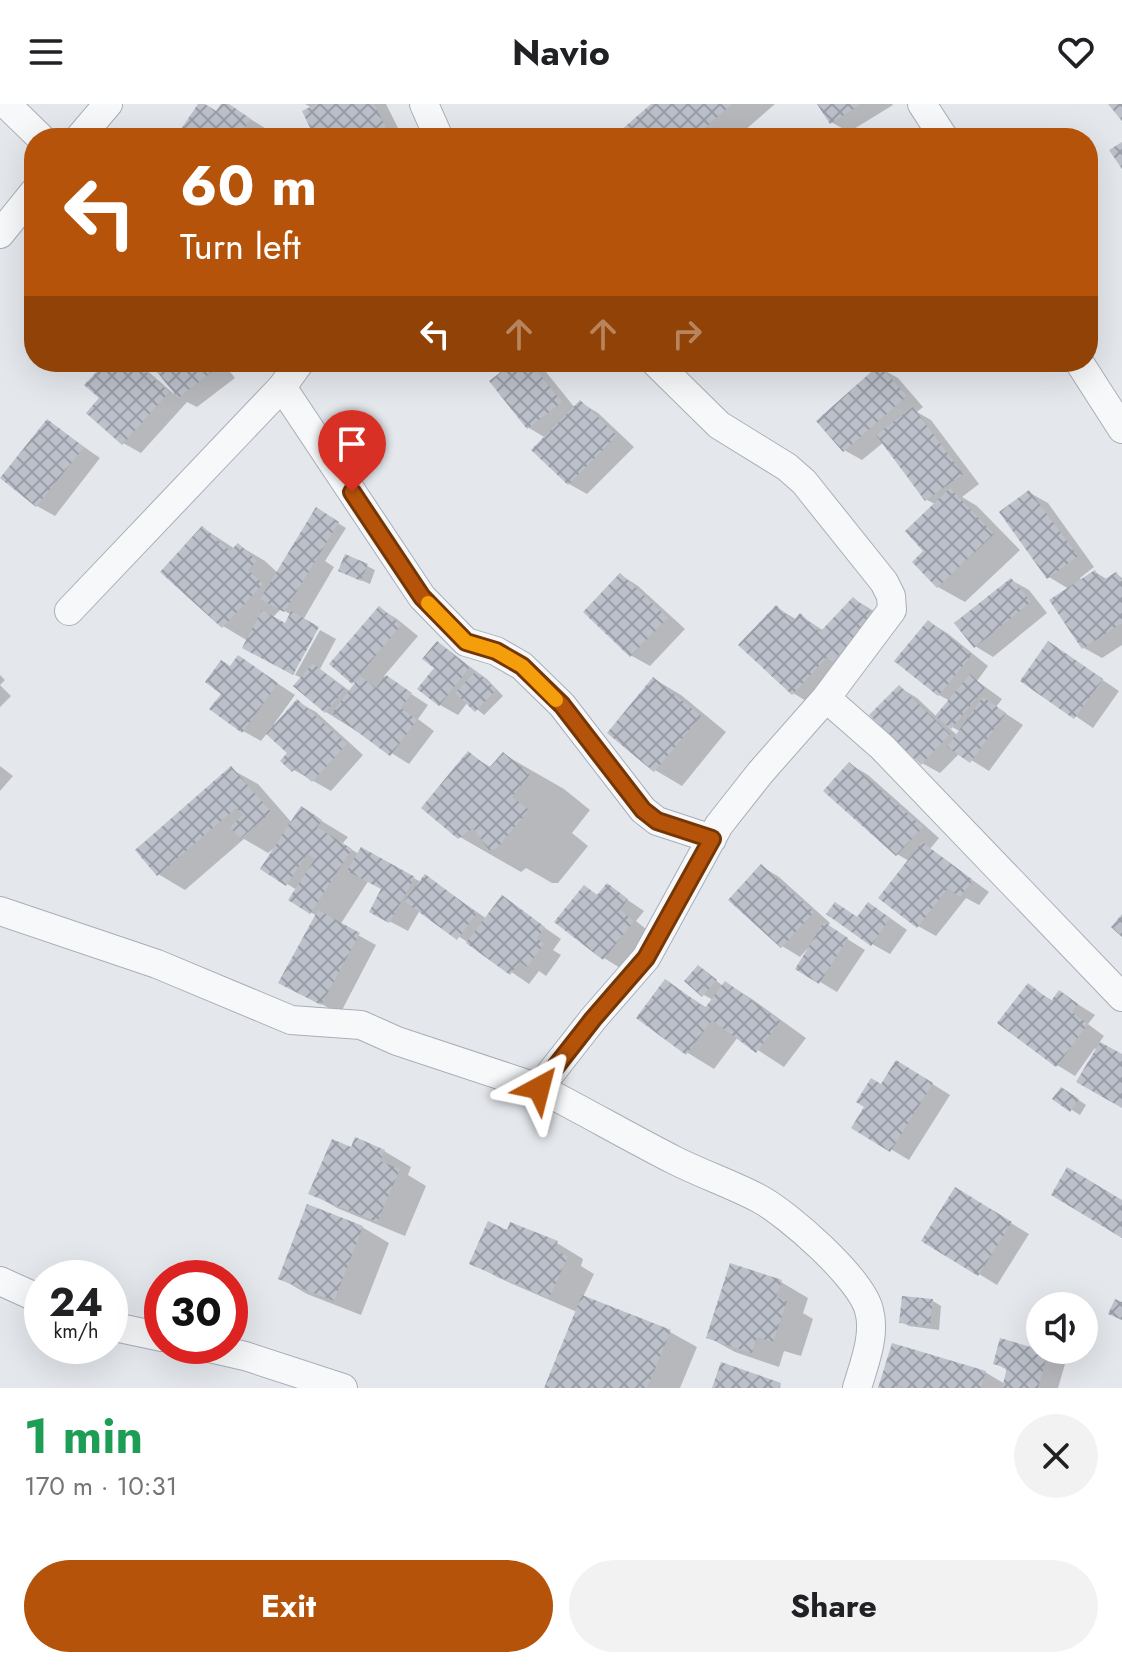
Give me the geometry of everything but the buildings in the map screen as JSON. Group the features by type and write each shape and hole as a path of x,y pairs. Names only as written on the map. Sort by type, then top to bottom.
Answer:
{"street":[{"path":"6,104 31,128"},
{"path":"88,128 108,104"},
{"path":"424,104 435,128"},
{"path":"922,104 938,128"},
{"path":"0,234 24,204"},
{"path":"69,611 293,372"},
{"path":"539,1088 646,958 719,825 826,698 892,610 891,596 884,582 804,482 787,467 719,425 665,372"},
{"path":"1085,372 1122,429"},
{"path":"282,387 422,597 466,642 496,651 522,666 562,705 643,810 657,821 712,839"},
{"path":"826,698 882,747 1122,997"},
{"path":"0,911 157,964 291,1020 361,1025 397,1041 539,1088 676,1161 762,1200 816,1243 849,1275 862,1293 869,1310 869,1344 857,1388"},
{"path":"0,1281 24,1292"},
{"path":"248,1357 335,1387"}],"slow traffic":[{"path":"428,603 466,642 496,651 522,666 556,700"}],"route":[{"path":"352,492 422,597 466,642 496,651 522,666 562,705 643,810 657,821 712,839 646,958 539,1088"}]}
